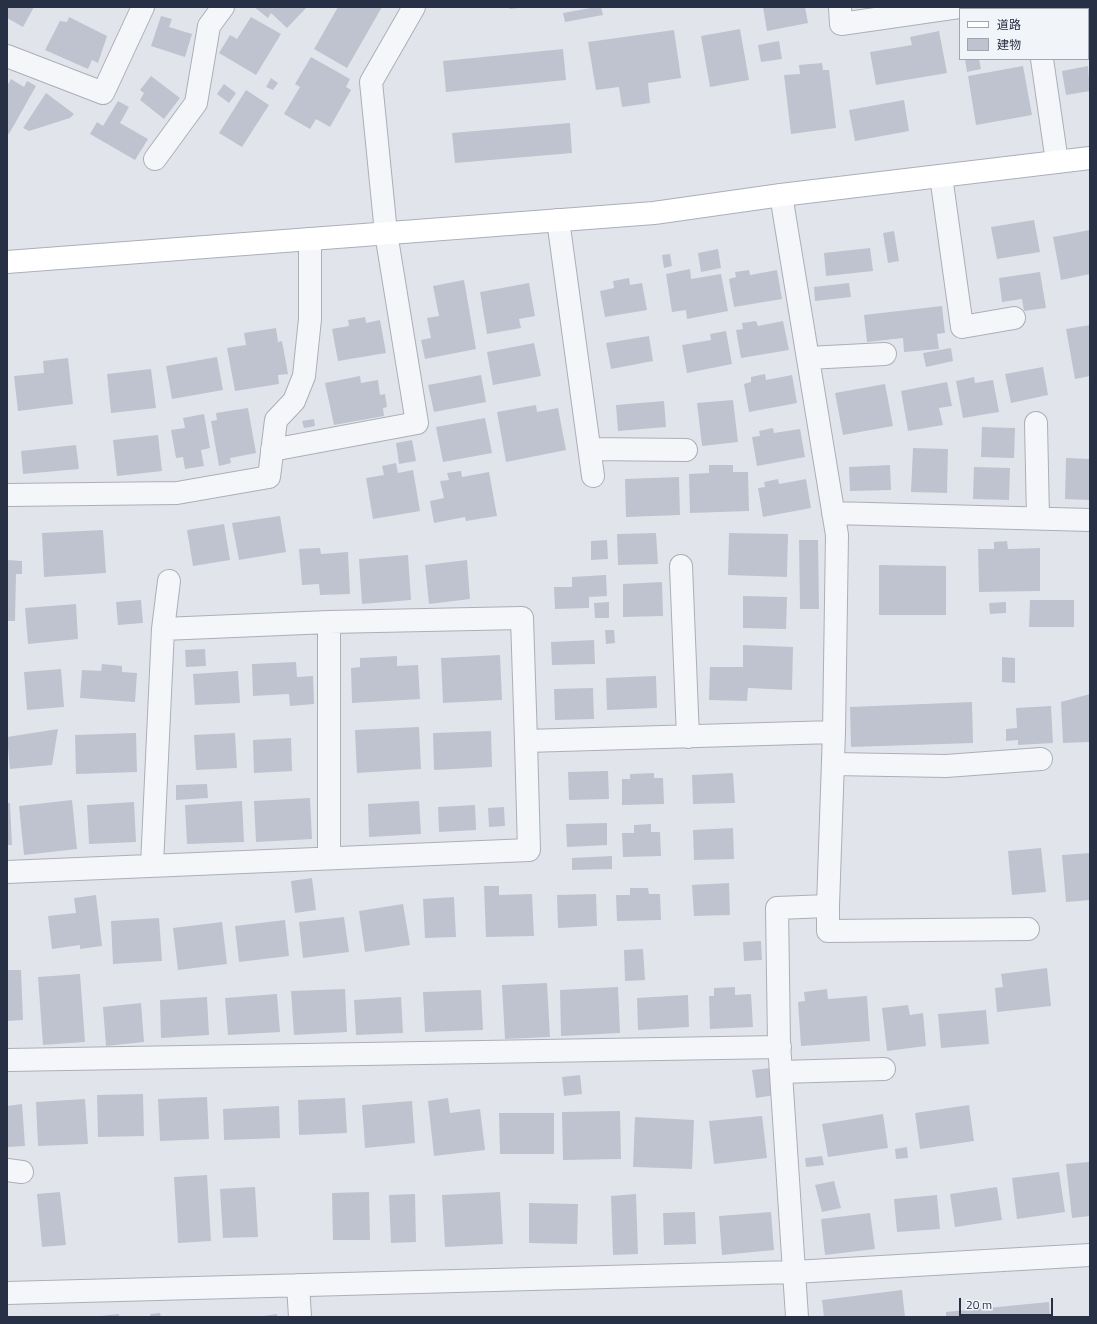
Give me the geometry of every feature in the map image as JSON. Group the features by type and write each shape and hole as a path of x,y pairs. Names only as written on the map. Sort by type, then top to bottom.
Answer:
{"street":[{"path":"7,56 103,93 143,7"},
{"path":"155,159 196,103 209,26 223,7"},
{"path":"272,450 417,423 386,233 370,82 414,7"},
{"path":"840,7 841,24 959,7"},
{"path":"1042,60 1057,162"},
{"path":"7,262 654,213 781,195 1090,158"},
{"path":"941,176 962,327 1014,318"},
{"path":"781,195 837,535 834,732 828,931 1028,929"},
{"path":"558,220 593,476"},
{"path":"7,495 177,493 269,477 276,420 294,400 304,376 310,319 310,239"},
{"path":"808,358 885,354"},
{"path":"1036,424 1038,518"},
{"path":"590,449 686,450"},
{"path":"833,513 1090,520"},
{"path":"682,566 688,736"},
{"path":"152,865 163,629 169,581"},
{"path":"7,872 329,857 529,850 522,618 329,622 163,629"},
{"path":"329,622 329,857"},
{"path":"526,741 834,732"},
{"path":"833,764 946,766 1041,759"},
{"path":"797,1317 781,1072 778,908 828,906"},
{"path":"7,1060 780,1047"},
{"path":"781,1072 884,1069"},
{"path":"7,1293 794,1272 1090,1255"},
{"path":"298,1285 300,1317"}],"building":[{"path":"7,7 34,7 23,27 7,18"},
{"path":"254,7 307,7 287,28 271,13 268,18"},
{"path":"338,7 382,7 347,68 314,49"},
{"path":"509,7 519,7 519,8 510,9"},
{"path":"601,7 603,15 565,22 563,13"},
{"path":"763,7 805,7 808,23 767,31"},
{"path":"1090,13 1089,54 1089,14"},
{"path":"161,16 172,19 169,27 192,34 185,57 151,46"},
{"path":"69,17 107,36 98,63 92,60 88,69 45,50 60,21 67,22"},
{"path":"251,17 281,34 256,75 219,53 230,35 237,39"},
{"path":"740,29 749,80 710,87 701,36"},
{"path":"674,30 681,78 648,83 650,103 622,107 619,87 596,90 588,42"},
{"path":"939,31 947,73 876,85 870,52 912,45 910,37"},
{"path":"779,41 782,59 761,62 758,45"},
{"path":"563,49 566,80 446,92 443,61"},
{"path":"311,57 350,79 346,87 351,90 330,127 316,119 310,129 284,114 300,87 295,84"},
{"path":"965,60 979,60 981,69 967,72"},
{"path":"822,63 823,70 829,70 836,128 791,134 784,75 800,74 799,65"},
{"path":"1023,66 1032,115 976,125 968,76"},
{"path":"1088,66 1090,91 1066,95 1062,71"},
{"path":"151,76 180,98 164,119 140,100 144,93 140,90"},
{"path":"271,78 278,83 273,90 266,87"},
{"path":"11,79 24,87 27,81 36,86 9,134 7,133 7,86"},
{"path":"224,84 236,93 229,103 217,94"},
{"path":"246,90 269,105 242,147 219,133"},
{"path":"46,93 74,114 70,118 29,131 23,128"},
{"path":"904,100 909,131 855,141 849,110"},
{"path":"118,101 129,107 120,123 148,139 135,160 90,134 97,122 103,126"},
{"path":"570,123 572,153 455,163 452,133"},
{"path":"1034,220 1040,252 997,259 991,227"},
{"path":"1090,230 1090,274 1061,280 1053,237"},
{"path":"894,231 899,261 888,263 883,233"},
{"path":"870,248 873,271 826,276 824,253"},
{"path":"718,249 721,268 701,272 698,253"},
{"path":"670,254 672,266 664,268 662,255"},
{"path":"690,269 691,279 721,274 728,311 687,319 686,310 672,312 666,274"},
{"path":"749,270 750,275 777,270 782,299 734,307 729,279 736,277 735,272"},
{"path":"1040,272 1046,308 1024,311 1022,299 1002,302 999,278"},
{"path":"629,278 630,285 642,283 647,310 605,317 600,291 614,288 613,281"},
{"path":"464,280 476,349 425,359 421,340 431,338 427,318 439,316 433,286"},
{"path":"529,283 535,316 519,319 521,328 487,334 480,292"},
{"path":"849,283 851,297 815,301 814,287"},
{"path":"942,306 945,333 937,334 939,349 904,352 903,338 867,342 864,315"},
{"path":"365,317 366,323 380,320 386,353 338,361 332,329 349,326 348,320"},
{"path":"756,321 758,326 783,321 789,350 741,358 736,330 743,329 742,323"},
{"path":"1090,325 1090,376 1075,379 1066,329"},
{"path":"276,328 278,342 282,341 288,374 278,375 279,384 235,391 227,348 246,345 244,333"},
{"path":"726,331 732,364 687,373 682,345 711,340 710,334"},
{"path":"649,336 653,361 611,369 606,343"},
{"path":"534,343 541,376 493,385 487,352"},
{"path":"951,348 953,361 926,367 923,353"},
{"path":"217,357 223,390 172,399 166,366"},
{"path":"68,358 73,404 18,411 14,376 44,373 43,361"},
{"path":"1043,367 1048,395 1011,403 1005,374"},
{"path":"151,369 156,408 111,413 107,374"},
{"path":"765,374 766,380 792,375 797,403 749,412 744,384 751,382 751,377"},
{"path":"481,375 486,402 434,412 428,385"},
{"path":"360,376 361,383 378,380 380,395 385,394 387,407 383,408 384,416 334,425 325,383"},
{"path":"974,377 975,383 993,380 999,412 963,418 956,381"},
{"path":"947,382 952,406 939,408 943,425 908,431 901,391"},
{"path":"885,384 893,426 843,435 835,393"},
{"path":"733,400 738,442 702,446 697,403"},
{"path":"664,401 666,427 618,431 616,405"},
{"path":"536,405 537,412 558,408 566,450 506,462 497,412"},
{"path":"248,408 256,453 230,458 231,463 219,466 211,421 217,420 216,413"},
{"path":"204,414 210,448 201,450 204,466 185,469 183,457 176,458 171,430 185,428 183,418"},
{"path":"485,418 492,453 443,462 436,427"},
{"path":"314,419 315,426 304,428 302,421"},
{"path":"982,427 1015,428 1014,458 981,457"},
{"path":"773,428 774,433 800,429 805,457 757,466 752,437 760,436 759,431"},
{"path":"158,435 162,471 117,476 113,440"},
{"path":"412,440 416,461 399,464 396,443"},
{"path":"76,445 79,469 23,474 21,451"},
{"path":"913,448 948,449 947,493 911,492"},
{"path":"1066,458 1090,459 1090,500 1065,499"},
{"path":"396,463 398,473 413,470 420,511 373,519 366,478 384,475 382,466"},
{"path":"709,465 733,465 733,472 748,472 749,511 690,513 689,474 709,473"},
{"path":"890,465 891,490 850,491 849,467"},
{"path":"974,467 1010,468 1009,500 973,499"},
{"path":"461,471 462,477 489,472 497,516 466,521 465,517 434,523 430,501 444,498 440,481 449,480 447,473"},
{"path":"679,477 680,515 626,517 625,479"},
{"path":"778,479 779,484 806,479 811,508 763,517 758,488 765,487 764,482"},
{"path":"280,516 286,552 239,560 232,523"},
{"path":"224,524 230,560 193,566 187,530"},
{"path":"103,530 106,573 44,577 42,533"},
{"path":"656,533 658,564 618,565 617,534"},
{"path":"729,533 788,534 787,577 728,575"},
{"path":"607,540 608,559 591,560 591,541"},
{"path":"799,540 818,540 819,609 800,609"},
{"path":"1007,541 1008,549 1040,548 1040,591 979,592 978,549 994,549 994,542"},
{"path":"320,548 321,554 348,552 350,594 320,595 319,584 302,585 299,549"},
{"path":"408,555 411,600 362,604 359,559"},
{"path":"7,560 22,561 22,574 16,574 15,621 7,621"},
{"path":"467,560 470,599 429,604 425,565"},
{"path":"879,565 946,566 946,615 879,615"},
{"path":"606,575 607,596 589,597 589,608 555,609 554,587 572,587 572,577"},
{"path":"662,582 663,616 623,617 623,584"},
{"path":"743,596 787,597 786,629 743,628"},
{"path":"141,600 143,623 118,625 116,602"},
{"path":"1030,600 1074,600 1074,627 1029,627"},
{"path":"609,602 609,618 595,618 594,603"},
{"path":"1006,602 1006,613 990,614 989,603"},
{"path":"76,604 78,639 28,644 25,608"},
{"path":"605,630 614,630 615,643 606,644"},
{"path":"594,640 595,664 552,665 551,642"},
{"path":"743,645 793,647 792,690 748,688 747,701 709,700 710,667 743,667"},
{"path":"205,649 206,666 186,667 185,650"},
{"path":"500,655 502,700 443,703 441,658"},
{"path":"397,656 397,666 418,665 420,699 352,703 351,668 360,667 360,658"},
{"path":"1002,657 1015,658 1015,683 1002,682"},
{"path":"296,662 297,677 313,676 314,704 290,706 289,694 253,696 252,664"},
{"path":"102,664 122,666 122,672 137,673 135,702 80,698 82,670 101,671"},
{"path":"61,669 64,707 27,710 24,672"},
{"path":"238,671 240,703 195,705 193,674"},
{"path":"656,676 657,708 607,710 606,678"},
{"path":"593,688 594,719 555,720 554,689"},
{"path":"1090,694 1090,742 1063,743 1061,702"},
{"path":"972,702 973,743 851,747 850,707"},
{"path":"1051,706 1053,743 1018,745 1018,740 1006,741 1006,729 1017,728 1016,708"},
{"path":"419,727 421,769 357,773 355,730"},
{"path":"58,729 52,765 10,769 7,737"},
{"path":"491,731 492,767 434,770 433,733"},
{"path":"136,733 137,772 76,774 75,735"},
{"path":"235,733 237,768 196,770 194,735"},
{"path":"291,738 292,771 254,773 253,740"},
{"path":"608,771 609,799 569,800 568,772"},
{"path":"654,773 654,778 663,778 664,804 622,805 622,779 630,779 630,774"},
{"path":"733,773 735,803 693,804 692,775"},
{"path":"207,784 208,798 176,800 176,785"},
{"path":"310,798 312,839 256,842 254,801"},
{"path":"72,800 77,849 24,855 19,806"},
{"path":"242,801 244,842 187,844 185,805"},
{"path":"419,801 421,834 369,837 368,804"},
{"path":"134,802 136,842 89,844 87,805"},
{"path":"7,803 10,803 12,845 7,845"},
{"path":"475,805 476,830 439,832 438,807"},
{"path":"504,807 505,826 489,827 488,808"},
{"path":"607,823 607,845 567,847 566,824"},
{"path":"651,824 651,832 660,832 661,856 623,857 622,833 634,833 634,825"},
{"path":"733,828 734,859 694,860 693,830"},
{"path":"1041,848 1046,892 1012,895 1008,851"},
{"path":"1090,853 1090,900 1066,902 1062,855"},
{"path":"612,856 612,869 572,870 572,858"},
{"path":"312,878 316,910 295,913 291,881"},
{"path":"729,883 730,915 694,916 692,885"},
{"path":"484,886 499,886 499,895 532,894 534,936 486,937"},
{"path":"630,888 648,888 649,894 660,894 661,920 617,921 616,895 630,895"},
{"path":"596,894 597,926 558,928 557,895"},
{"path":"96,895 102,946 80,949 80,945 52,949 48,916 76,913 74,898"},
{"path":"454,897 456,937 425,938 423,899"},
{"path":"403,904 410,945 365,952 359,911"},
{"path":"344,917 349,952 303,958 299,922"},
{"path":"159,918 162,961 113,964 111,921"},
{"path":"285,920 289,956 239,962 235,926"},
{"path":"222,922 227,964 178,970 173,928"},
{"path":"761,941 762,960 744,961 743,942"},
{"path":"643,949 645,980 625,981 624,950"},
{"path":"1047,968 1051,1006 997,1012 995,988 1003,987 1001,974"},
{"path":"7,970 21,970 23,1020 7,1021"},
{"path":"80,974 85,1042 43,1045 38,977"},
{"path":"547,983 550,1037 505,1039 502,985"},
{"path":"618,987 620,1033 561,1036 560,990"},
{"path":"735,987 735,995 751,994 753,1027 710,1029 709,996 714,996 714,988"},
{"path":"345,989 347,1032 294,1035 291,991"},
{"path":"827,989 828,999 867,996 870,1041 801,1046 798,1002 805,1001 804,992"},
{"path":"481,990 483,1030 425,1032 423,992"},
{"path":"277,994 280,1032 228,1035 225,998"},
{"path":"688,995 689,1027 638,1030 637,998"},
{"path":"207,997 209,1035 161,1038 160,1000"},
{"path":"401,997 403,1033 356,1035 354,1000"},
{"path":"141,1003 144,1042 106,1046 103,1007"},
{"path":"908,1005 910,1015 923,1013 926,1046 887,1051 882,1008"},
{"path":"986,1010 989,1044 941,1048 938,1014"},
{"path":"771,1068 775,1095 756,1098 752,1070"},
{"path":"580,1075 582,1094 564,1096 562,1077"},
{"path":"143,1094 144,1136 98,1137 97,1095"},
{"path":"207,1097 209,1139 160,1141 158,1099"},
{"path":"345,1098 347,1133 299,1135 298,1100"},
{"path":"448,1098 450,1113 480,1109 485,1150 434,1156 428,1101"},
{"path":"85,1099 88,1144 38,1146 36,1102"},
{"path":"412,1101 415,1143 365,1148 362,1105"},
{"path":"22,1104 25,1146 7,1147 7,1106"},
{"path":"969,1105 974,1141 920,1149 915,1113"},
{"path":"279,1106 280,1138 224,1140 223,1109"},
{"path":"620,1111 621,1159 563,1160 562,1112"},
{"path":"499,1113 554,1113 554,1154 500,1154"},
{"path":"883,1114 888,1148 828,1157 822,1124"},
{"path":"762,1116 767,1158 714,1164 709,1121"},
{"path":"635,1117 694,1120 692,1169 633,1167"},
{"path":"907,1147 908,1158 896,1159 895,1149"},
{"path":"822,1156 824,1165 806,1167 805,1158"},
{"path":"1089,1162 1090,1216 1072,1218 1066,1164"},
{"path":"1059,1172 1065,1212 1017,1219 1012,1178"},
{"path":"207,1175 211,1241 178,1243 174,1177"},
{"path":"834,1181 841,1208 822,1212 815,1185"},
{"path":"255,1187 258,1237 223,1238 220,1189"},
{"path":"997,1187 1002,1220 955,1227 950,1194"},
{"path":"60,1192 66,1245 42,1247 37,1194"},
{"path":"369,1192 370,1240 333,1240 332,1193"},
{"path":"500,1192 503,1244 445,1247 442,1195"},
{"path":"415,1194 416,1242 391,1243 389,1195"},
{"path":"636,1194 638,1254 613,1255 611,1196"},
{"path":"937,1195 940,1229 897,1232 894,1199"},
{"path":"529,1203 578,1204 577,1244 529,1243"},
{"path":"695,1212 696,1244 664,1245 663,1213"},
{"path":"771,1212 774,1250 722,1255 719,1216"},
{"path":"870,1213 875,1249 825,1255 821,1219"},
{"path":"902,1290 905,1317 824,1317 822,1300"},
{"path":"1049,1302 1050,1317 946,1317 946,1312"},
{"path":"160,1313 161,1317 151,1317 150,1314"},
{"path":"119,1314 119,1317 100,1317 100,1316"},
{"path":"277,1314 277,1317 263,1317 263,1316"}]}
